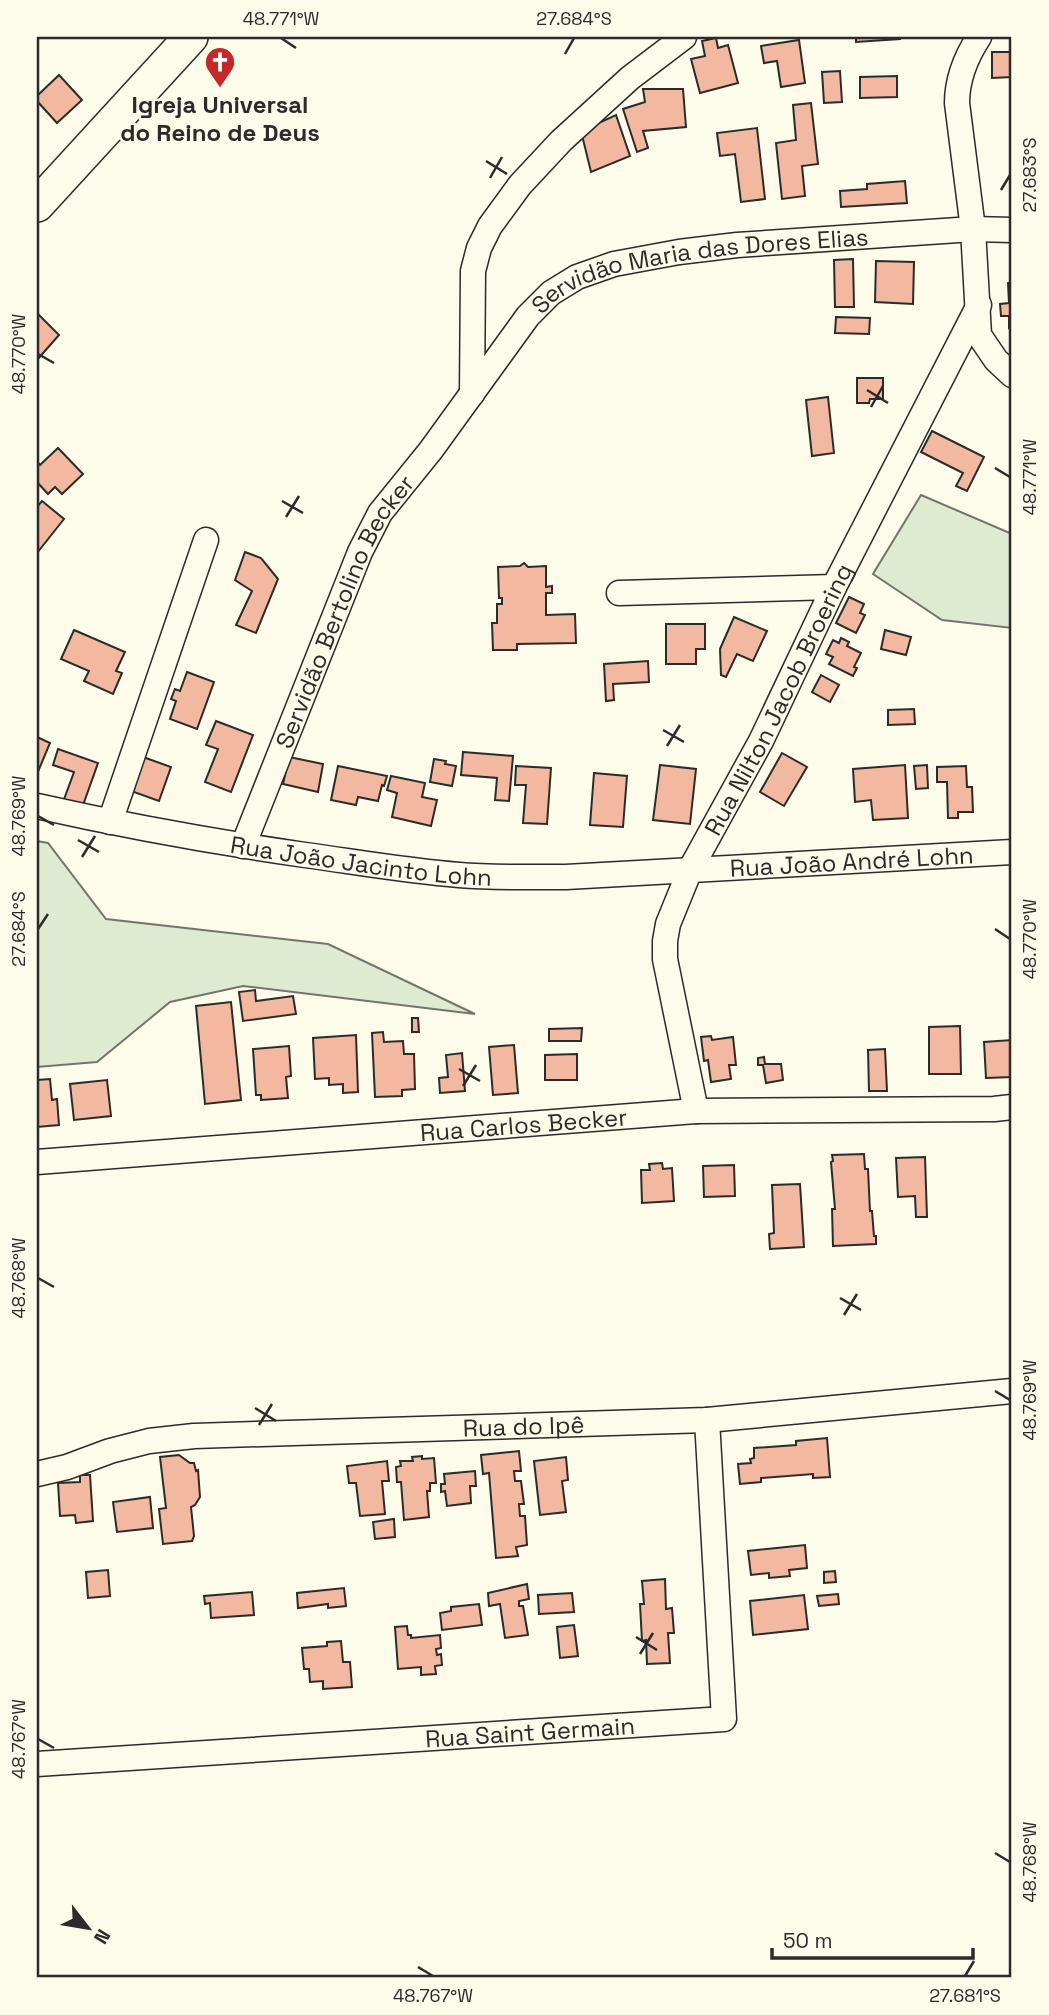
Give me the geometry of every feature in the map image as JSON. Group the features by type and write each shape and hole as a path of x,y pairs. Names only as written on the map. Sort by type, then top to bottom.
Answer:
{"main road":[{"path":"37,205 191,37"}],"street":[{"path":"472,394 473,271 479,248 490,226 520,185 561,141 630,78 684,37"},
{"path":"979,37 964,66 957,91 973,229 979,335 996,360 1012,375"},
{"name":"Servidão Maria das Dores Elias","path":"472,394 528,316 551,293 577,277 614,264 678,251 737,245 973,229 1012,230"},
{"name":"Rua Nilton Jacob Broering","path":"696,1111 665,958 664,941 675,903 690,870 761,741 834,587 979,305"},
{"name":"Servidão Bertolino Becker","path":"243,846 359,552 380,513 472,394"},
{"path":"110,822 206,540"},
{"path":"619,593 834,587"},
{"name":"Rua João Jacinto Lohn","path":"37,806 243,846 459,875 566,877 690,870"},
{"name":"Rua João André Lohn","path":"690,870 1012,852"},
{"name":"Rua Carlos Becker","path":"37,1162 696,1111 1012,1107"},
{"name":"Rua do Ipê","path":"37,1474 149,1441 194,1436 707,1420 1012,1391"},
{"name":"Rua Saint Germain","path":"37,1765 724,1719 707,1420"}],"green space":[{"path":"921,495 1012,534 1012,628 942,620 873,574"},
{"path":"37,841 48,843 106,919 328,944 475,1014 243,986 170,1002 97,1062 37,1067"}],"building":[{"path":"856,37 900,37 900,39 856,42"},
{"path":"716,38 718,48 728,45 738,83 700,93 691,59 705,56 702,41"},
{"path":"799,40 805,83 781,87 777,61 764,63 761,46"},
{"path":"992,52 1012,52 1012,77 992,78"},
{"path":"840,71 842,102 824,103 822,72"},
{"path":"59,75 82,100 57,123 37,101 37,96"},
{"path":"897,76 897,97 860,98 860,77"},
{"path":"643,89 683,89 686,127 643,131 648,148 637,152 623,109 645,102"},
{"path":"811,103 818,164 802,166 805,196 782,199 776,143 796,140 793,105"},
{"path":"616,115 630,156 591,172 581,131"},
{"path":"757,128 765,199 741,202 735,154 720,156 717,133"},
{"path":"905,181 907,203 841,207 840,191 867,189 867,184"},
{"path":"853,259 854,307 835,307 834,260"},
{"path":"876,261 914,262 913,304 875,302"},
{"path":"1012,282 1012,327 1009,328 1009,316 1001,316 1000,304 1009,303 1008,283"},
{"path":"37,313 59,335 37,360"},
{"path":"836,317 870,318 869,334 835,333"},
{"path":"857,378 883,378 883,399 857,403"},
{"path":"828,397 834,453 812,456 806,400"},
{"path":"932,431 984,457 967,491 956,486 963,473 921,452"},
{"path":"58,448 83,474 62,494 55,487 48,494 37,482 37,461 40,465"},
{"path":"42,501 64,519 37,553 37,507"},
{"path":"245,552 261,558 278,579 256,633 236,625 252,591 235,580"},
{"path":"524,563 528,567 546,566 546,587 552,586 552,593 546,593 546,615 575,614 576,643 517,644 517,650 493,650 492,623 497,623 497,604 502,604 502,598 499,598 498,567 520,566"},
{"path":"849,597 864,604 860,613 865,615 856,633 836,623"},
{"path":"734,617 767,631 753,661 737,654 726,677 721,675 720,649"},
{"path":"666,624 705,624 705,649 696,649 696,664 666,664"},
{"path":"74,630 125,652 116,671 122,673 113,694 84,681 89,671 61,659"},
{"path":"885,630 911,637 906,655 881,649"},
{"path":"841,638 849,642 847,646 861,653 853,676 829,664 833,657 826,654 833,640 839,643"},
{"path":"648,661 649,682 613,684 614,700 606,701 604,664"},
{"path":"187,672 214,682 197,729 170,719 176,701 171,699 175,689 180,691"},
{"path":"821,675 839,685 830,702 812,692"},
{"path":"914,709 915,724 888,725 888,710"},
{"path":"216,721 253,735 231,792 205,782 218,749 206,745"},
{"path":"37,737 50,743 37,774"},
{"path":"58,749 98,763 82,808 63,802 74,772 53,765"},
{"path":"463,752 513,756 509,801 495,800 497,778 461,775"},
{"path":"782,753 807,767 784,806 760,792"},
{"path":"143,757 171,767 159,801 131,791"},
{"path":"289,757 323,764 318,792 283,784"},
{"path":"434,759 456,766 452,786 430,782"},
{"path":"660,765 696,769 690,824 653,820"},
{"path":"905,765 908,818 873,820 871,800 855,802 853,769"},
{"path":"927,765 928,788 916,789 914,766"},
{"path":"338,766 387,776 378,801 358,797 356,805 331,800"},
{"path":"516,766 551,768 547,824 523,823 526,785 515,785"},
{"path":"966,766 967,787 972,787 973,812 958,812 958,818 948,818 947,782 937,782 937,767"},
{"path":"594,773 627,776 623,827 590,825"},
{"path":"391,776 425,783 422,797 437,800 431,826 392,817 397,793 387,790"},
{"path":"255,990 256,1001 293,996 296,1014 243,1021 239,992"},
{"path":"231,1002 241,1100 205,1104 196,1006"},
{"path":"412,1018 418,1018 419,1032 412,1032"},
{"path":"960,1026 961,1074 929,1074 929,1027"},
{"path":"582,1028 581,1041 549,1041 549,1029"},
{"path":"383,1032 384,1042 403,1041 404,1054 414,1054 415,1089 402,1090 402,1096 375,1097 372,1033"},
{"path":"356,1035 358,1092 343,1093 343,1084 329,1085 329,1078 315,1079 313,1038"},
{"path":"711,1036 712,1040 733,1037 736,1065 729,1065 731,1079 711,1082 708,1060 704,1061 701,1037"},
{"path":"1012,1040 1012,1077 986,1078 984,1042"},
{"path":"514,1045 518,1093 493,1095 489,1047"},
{"path":"289,1046 291,1076 286,1077 288,1098 261,1100 261,1095 256,1095 253,1049"},
{"path":"885,1049 887,1091 869,1091 868,1050"},
{"path":"462,1053 465,1091 440,1093 439,1078 448,1077 446,1055"},
{"path":"577,1054 577,1080 545,1080 545,1055"},
{"path":"764,1057 765,1064 781,1064 783,1080 766,1083 763,1065 758,1065 758,1058"},
{"path":"50,1079 52,1100 57,1099 59,1125 37,1127 37,1080"},
{"path":"107,1080 111,1116 74,1120 70,1084"},
{"path":"864,1154 876,1244 833,1246 832,1209 835,1209 832,1155"},
{"path":"925,1157 927,1217 916,1217 915,1196 898,1197 896,1158"},
{"path":"662,1163 663,1169 672,1168 674,1201 642,1203 641,1170 650,1170 649,1164"},
{"path":"734,1165 735,1196 704,1197 703,1166"},
{"path":"800,1184 804,1247 770,1249 769,1234 774,1233 772,1185"},
{"path":"827,1438 830,1477 813,1478 813,1474 761,1478 761,1482 740,1484 738,1464 751,1463 754,1448 796,1445 796,1441"},
{"path":"519,1451 521,1471 514,1471 515,1481 521,1481 524,1504 519,1504 520,1516 525,1516 527,1545 516,1547 518,1556 496,1558 489,1473 483,1474 481,1455"},
{"path":"179,1455 194,1463 196,1471 198,1470 200,1497 191,1507 194,1536 192,1541 163,1544 159,1509 166,1508 160,1457"},
{"path":"422,1456 422,1459 434,1458 436,1483 430,1483 430,1491 427,1491 429,1517 404,1520 401,1482 397,1482 396,1467 401,1466 400,1461 413,1461 412,1457"},
{"path":"566,1457 568,1480 562,1481 566,1512 540,1515 534,1461"},
{"path":"387,1461 389,1481 382,1481 385,1514 360,1516 356,1483 349,1483 347,1466"},
{"path":"475,1471 476,1486 470,1486 471,1503 447,1506 445,1491 441,1492 441,1484 445,1484 444,1474"},
{"path":"80,1475 90,1475 93,1521 76,1523 75,1515 60,1516 58,1483 80,1482"},
{"path":"150,1497 153,1528 117,1532 113,1502"},
{"path":"394,1519 395,1537 375,1539 373,1522"},
{"path":"805,1545 807,1568 789,1570 790,1576 769,1578 769,1573 751,1575 748,1551"},
{"path":"108,1570 110,1596 88,1598 86,1572"},
{"path":"835,1571 836,1582 824,1583 824,1572"},
{"path":"665,1579 666,1609 672,1608 674,1633 668,1633 670,1663 647,1664 646,1640 642,1641 642,1581"},
{"path":"527,1584 529,1599 519,1601 519,1606 523,1606 528,1635 505,1638 500,1604 489,1606 488,1593"},
{"path":"344,1588 346,1606 328,1608 328,1604 298,1608 297,1593"},
{"path":"252,1592 254,1615 211,1618 210,1603 205,1604 204,1596"},
{"path":"572,1593 574,1612 539,1614 538,1595"},
{"path":"838,1594 839,1604 819,1606 817,1596"},
{"path":"804,1595 808,1629 753,1635 750,1601"},
{"path":"479,1604 482,1625 442,1630 440,1613 451,1611 451,1607"},
{"path":"574,1625 578,1656 560,1658 557,1627"},
{"path":"407,1626 411,1638 440,1635 441,1648 436,1649 437,1655 441,1654 442,1665 435,1666 436,1674 421,1675 421,1667 398,1669 395,1627"},
{"path":"341,1641 343,1662 350,1662 352,1687 323,1689 323,1681 310,1682 309,1669 304,1669 302,1648 327,1646 327,1642"}],"place":[{"name":"Igreja Universal do Reino de Deus","path":"220,89"}]}
